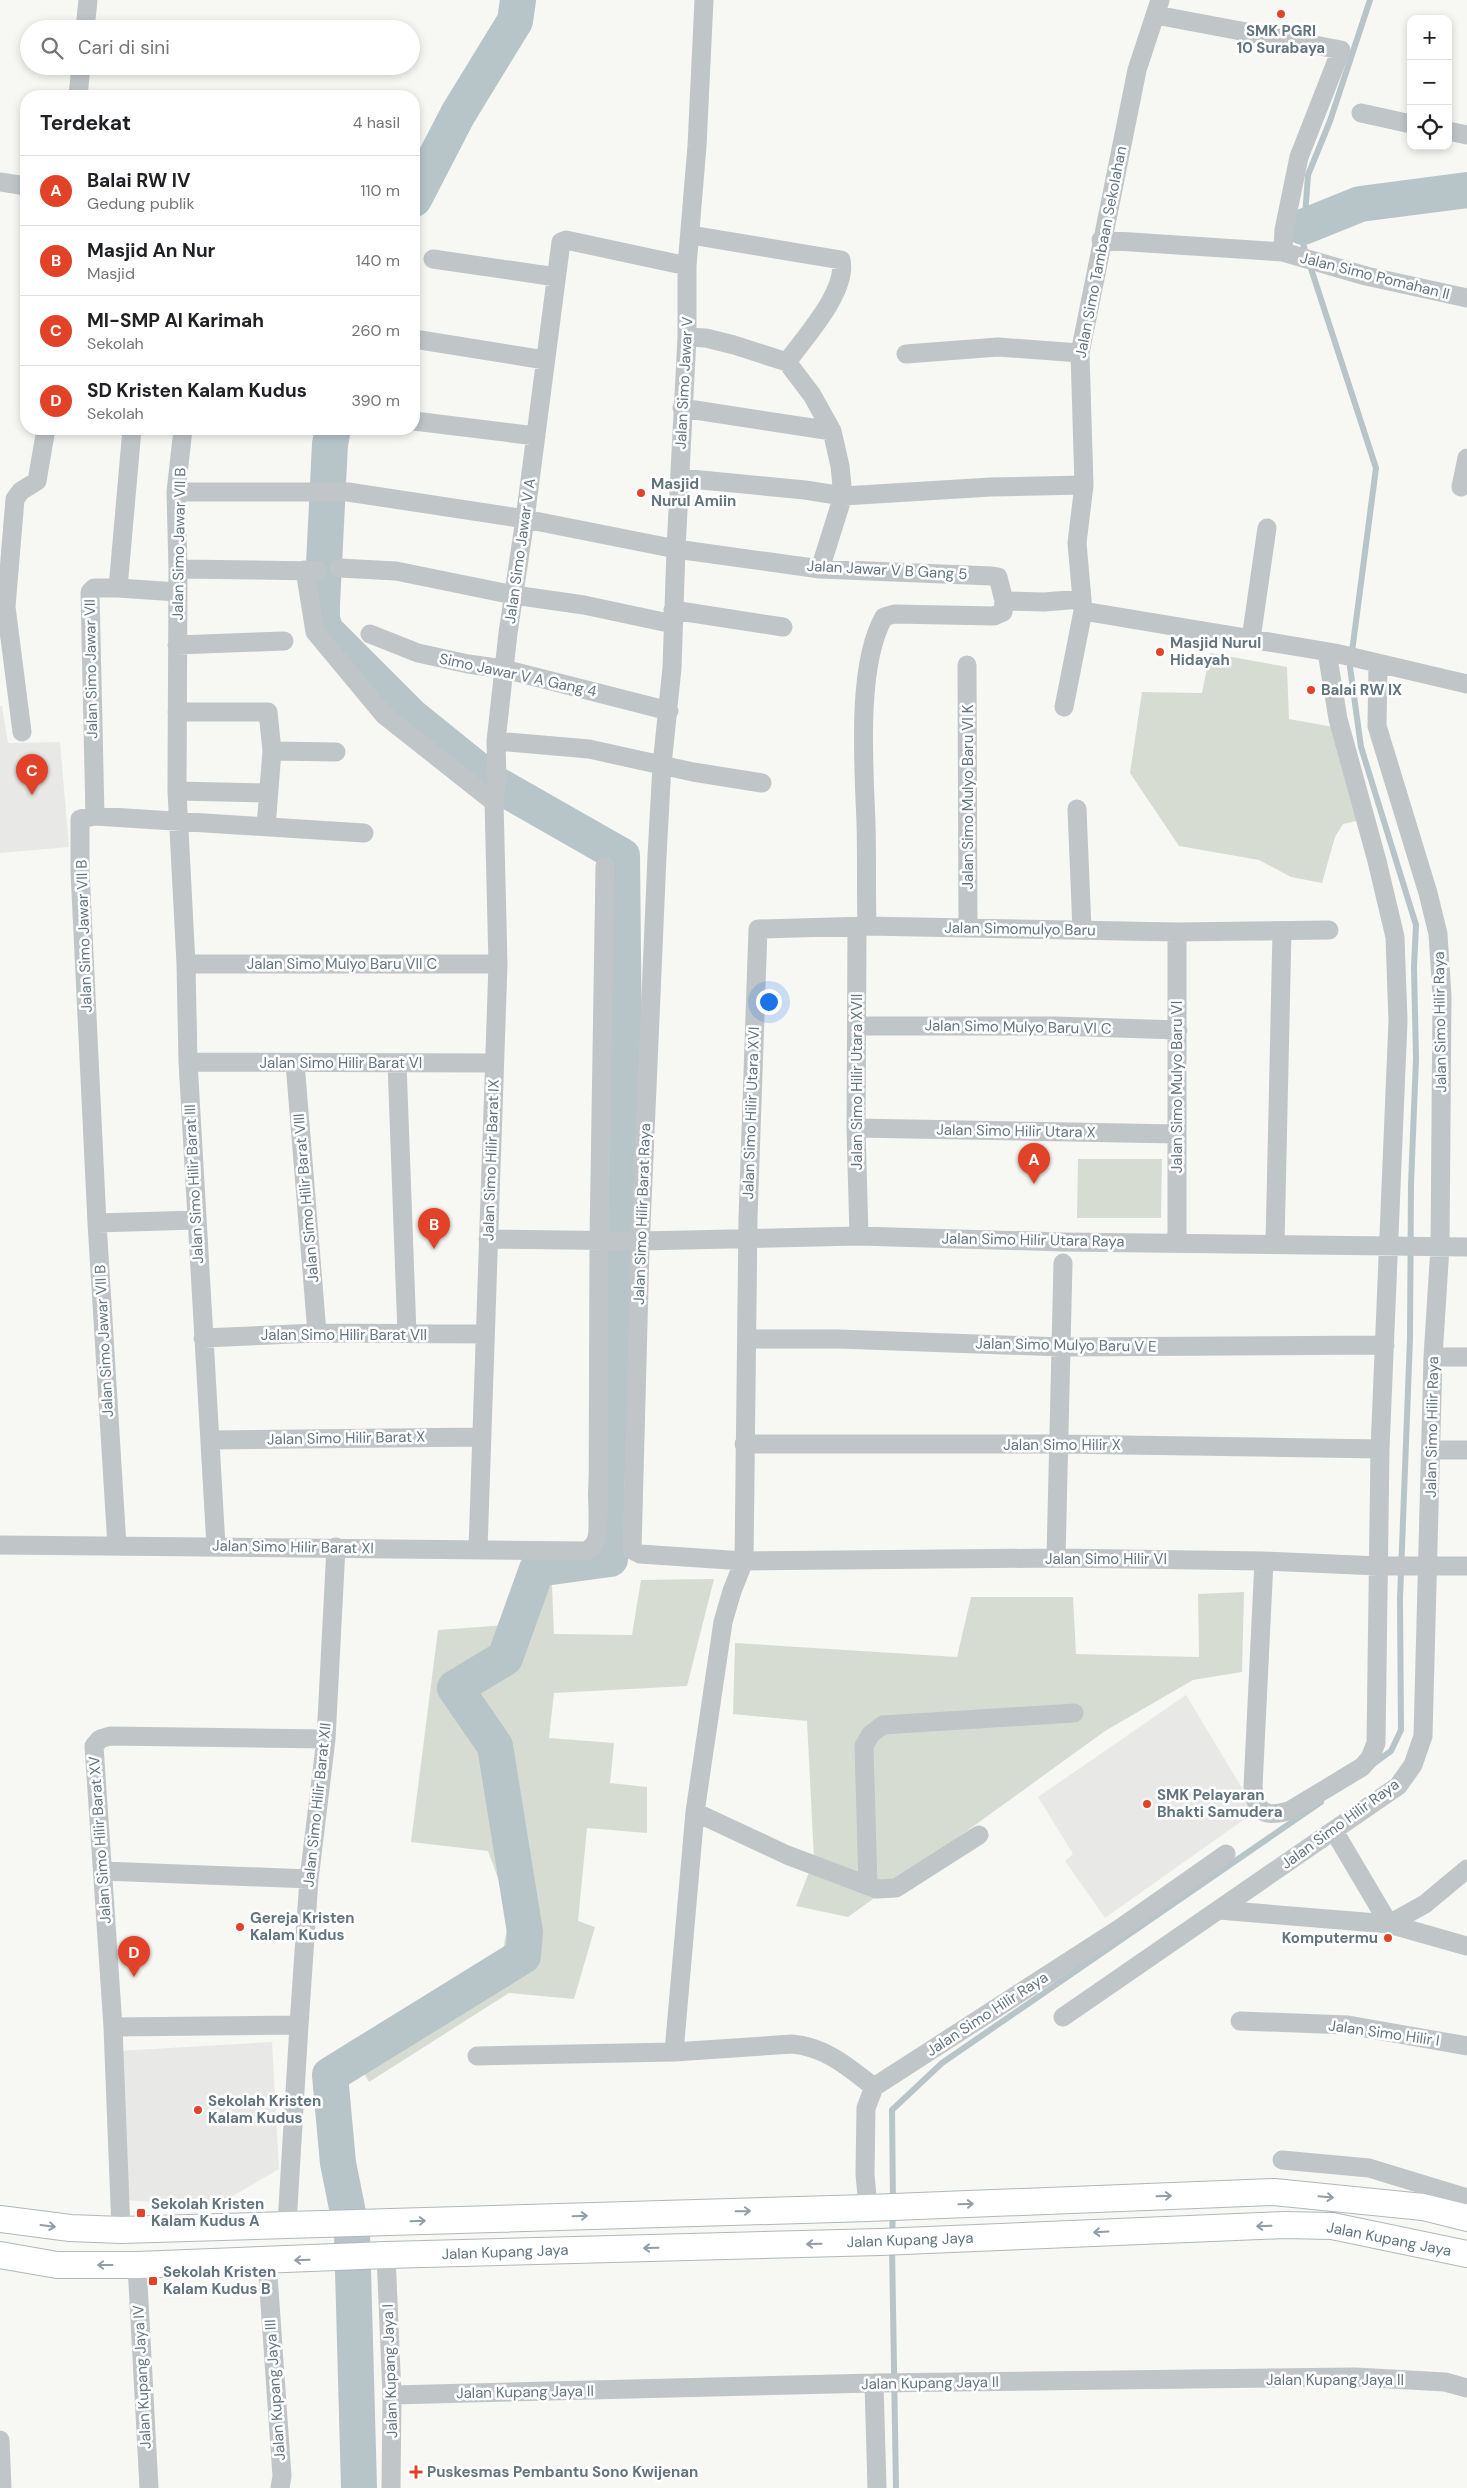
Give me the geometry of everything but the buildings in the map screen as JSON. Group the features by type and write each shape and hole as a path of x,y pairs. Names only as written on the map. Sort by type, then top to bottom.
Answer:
{"main road":[{"name":"Jalan Kupang Jaya","path":"0,2219 70,2228 121,2230 874,2208 1274,2192 1423,2207 1467,2218"},
{"path":"1131,2197 1134,2230"},
{"path":"468,2219 471,2252"},
{"name":"Jalan Kupang Jaya","path":"0,2255 56,2265 137,2265 471,2252 880,2242 1285,2225 1332,2226 1467,2254"}],"street":[{"path":"86,20 88,0"},
{"name":"Jalan Simo Jawar V","path":"662,765 668,711 687,337 687,266 691,235 704,41 704,0"},
{"path":"1158,8 1341,50 1299,157 1284,230 1283,252"},
{"name":"Jalan Simo Tambaan Sekolahan","path":"1064,707 1082,605 1077,543 1084,485 1080,353 1101,240 1137,70 1158,8"},
{"path":"79,90 80,75"},
{"path":"1361,114 1407,123"},
{"path":"1452,132 1467,135"},
{"path":"0,182 20,185"},
{"path":"691,235 841,260 843,266 836,295 786,362"},
{"name":"Jalan Simo Jawar V A","path":"496,787 496,742 504,669 561,242 566,240 687,266"},
{"name":"Jalan Simo Pomahan II","path":"1101,240 1283,252 1366,276 1467,298"},
{"path":"433,259 556,277"},
{"path":"687,337 706,338 734,345 786,362 812,395 832,430 840,466 843,496 820,569"},
{"path":"420,340 545,360"},
{"path":"906,354 991,347 1080,353"},
{"path":"682,408 832,430"},
{"path":"420,422 536,436"},
{"path":"22,732 6,607 15,499 22,491 37,481 45,435"},
{"name":"Jalan Simo Jawar VII","path":"95,816 90,592 94,588 118,588 131,435"},
{"name":"Jalan Simo Jawar VII B","path":"180,821 177,790 178,569 176,492 182,435"},
{"path":"1461,487 1467,458"},
{"path":"680,478 805,490 843,496 1084,485"},
{"name":"Jalan Jawar V B Gang 5","path":"176,492 348,492 525,519 676,549 820,569 992,576 998,577 1000,581 1004,601"},
{"path":"1251,638 1267,528"},
{"path":"339,568 396,571 514,595 673,617 783,626"},
{"path":"178,569 312,571 315,632 384,716 496,787"},
{"path":"118,588 178,592"},
{"path":"1004,601 1082,605 1331,653 1467,684"},
{"name":"Jalan Simo Hilir Utara XVII","path":"859,1236 856,1128 862,927 863,726 871,652 879,625 884,617 894,614 994,616 1003,612 1004,601"},
{"name":"Simo Jawar V A Gang 4","path":"370,634 418,653 468,664 504,669 668,711"},
{"path":"177,645 284,641"},
{"path":"1264,1560 1252,1787 1260,1810 1268,1814 1291,1810 1362,1767 1370,1758 1376,1743 1386,1565 1380,1449 1385,1345 1396,1245 1398,1021 1395,937 1377,861 1338,720 1331,653"},
{"name":"Jalan Simo Hilir Raya","path":"1064,2017 1398,1786 1413,1765 1423,1736 1422,1566 1431,1450 1433,1357 1432,1246 1442,996 1438,934 1428,893 1377,726 1372,662"},
{"name":"Jalan Simo Mulyo Baru VI K","path":"967,665 968,928"},
{"path":"177,712 268,712 272,751 266,827"},
{"path":"496,742 589,749 662,765 762,783"},
{"path":"272,751 336,752"},
{"name":"Jalan Simo Hilir Barat Raya","path":"662,765 636,1240 632,1550 640,1554 744,1560"},
{"name":"Jalan Simo Hilir Barat IX","path":"478,1549 498,964 496,787"},
{"path":"177,790 268,793"},
{"path":"1077,809 1082,930"},
{"path":"95,816 364,833"},
{"name":"Jalan Simo Jawar VII B","path":"95,816 81,818 80,821 97,1223 117,1546"},
{"name":"Jalan Simo Hilir Barat III","path":"180,821 188,1062 216,1546"},
{"path":"604,1240 605,866"},
{"name":"Jalan Simomulyo Baru","path":"758,929 862,927 1177,932 1329,930"},
{"name":"Jalan Simo Hilir Utara XVI","path":"748,1237 758,929"},
{"path":"1274,1244 1282,931"},
{"name":"Jalan Simo Mulyo Baru VI","path":"1177,932 1177,1242"},
{"name":"Jalan Simo Mulyo Baru VII C","path":"186,964 498,964"},
{"name":"Jalan Simo Mulyo Baru VI C","path":"858,1026 1056,1026 1178,1030"},
{"name":"Jalan Simo Hilir Barat VI","path":"188,1062 494,1063"},
{"name":"Jalan Simo Hilir Barat VIII","path":"295,1063 318,1333"},
{"path":"397,1063 407,1334"},
{"name":"Jalan Simo Hilir Utara X","path":"856,1128 1177,1134"},
{"path":"97,1223 196,1220"},
{"name":"Jalan Simo Hilir Utara Raya","path":"488,1239 636,1240 859,1236 1063,1242 1467,1247"},
{"path":"674,2052 695,1812 723,1622 744,1560 748,1237"},
{"name":"Jalan Simo Hilir Barat XI","path":"0,1545 586,1551 593,1547 598,1531 604,1240"},
{"path":"1056,1558 1063,1263"},
{"name":"Jalan Simo Hilir Barat VII","path":"203,1338 318,1333 485,1334"},
{"name":"Jalan Simo Mulyo Baru V E","path":"747,1339 840,1339 1062,1347 1385,1345"},
{"path":"1433,1357 1467,1357"},
{"name":"Jalan Simo Hilir Barat X","path":"211,1440 482,1437"},
{"name":"Jalan Simo Hilir X","path":"744,1444 1060,1444 1380,1449"},
{"path":"1431,1450 1467,1450"},
{"name":"Jalan Simo Hilir Barat XII","path":"288,2224 309,1879 326,1739 336,1548"},
{"name":"Jalan Simo Hilir VI","path":"744,1560 1056,1558 1264,1560 1467,1566"},
{"path":"868,1886 864,1746 871,1734 883,1726 1074,1713"},
{"name":"Jalan Simo Hilir Barat XV","path":"121,2230 113,2027 94,1746 100,1739 110,1736 326,1739"},
{"path":"695,1812 787,1855 877,1889 896,1888 979,1835"},
{"path":"1334,1831 1389,1924"},
{"name":"Jalan Simo Hilir Raya","path":"874,2086 1119,1930 1226,1854"},
{"path":"1389,1924 1425,1904 1467,1869"},
{"path":"103,1871 309,1879"},
{"path":"1219,1910 1389,1924 1467,1946"},
{"name":"Jalan Simo Hilir I","path":"1240,2021 1348,2025 1467,2046"},
{"path":"113,2027 299,2026"},
{"path":"477,2056 674,2052 792,2044 810,2045 829,2053 874,2086 866,2108 865,2123 865,2174 874,2208"},
{"path":"1282,2160 1369,2168 1467,2198"},
{"name":"Jalan Kupang Jaya I","path":"371,2256 392,2395 391,2488"},
{"name":"Jalan Kupang Jaya III","path":"267,2261 282,2476 280,2488"},
{"name":"Jalan Kupang Jaya IV","path":"137,2265 149,2488"},
{"name":"Jalan Kupang Jaya II","path":"392,2395 879,2383 924,2384 1355,2377 1445,2382 1467,2388"},
{"path":"877,2488 879,2383"},
{"path":"0,2440 2,2488"}],"shaded area":[{"path":"1210,653 1287,667 1289,719 1339,728 1365,819 1343,824 1335,837 1322,883 1291,877 1259,860 1179,846 1130,773 1142,692 1202,693"},
{"path":"0,706 2,706 8,743 60,742 69,847 0,853"},
{"path":"1078,1159 1162,1159 1161,1218 1077,1218"},
{"path":"714,1579 687,1686 554,1693 549,1738 614,1743 610,1783 647,1787 647,1833 587,1828 578,1921 595,1927 574,1999 509,1993 369,2082 347,2043 502,1956 510,1911 488,1851 411,1842 438,1630 506,1625 512,1586 552,1585 554,1634 632,1635 641,1580"},
{"path":"1244,1592 1242,1672 1193,1680 1105,1731 848,1917 796,1906 814,1859 807,1721 733,1714 735,1643 957,1657 971,1597 1073,1597 1076,1654 1199,1657 1198,1594"},
{"name":"SMK Pelayaran Bhakti Samudera","path":"1186,1695 1256,1811 1105,1918 1065,1861 1073,1854 1038,1797"},
{"name":"Sekolah Kristen Kalam Kudus","path":"272,2042 279,2169 214,2207 126,2200 118,2051"}],"waterway":[{"path":"420,187 458,114 515,21 518,0"},
{"path":"1370,0 1330,121 1308,175 1303,244 1376,468 1350,667 1361,747 1416,925 1414,967 1416,1059 1411,1184 1410,1338 1400,1599 1401,1730 1391,1751 1373,1764"},
{"path":"1303,227 1360,204 1467,190"},
{"path":"332,435 322,604 322,620 326,631 411,716 494,783 622,856 625,1147 606,1495 610,1559 537,1569 505,1658 455,1688 495,1746 525,1932 523,1956 330,2075 338,2163 352,2233 359,2488"},
{"path":"893,2202 892,2110 942,2063 1321,1802"},
{"path":"892,2237 893,2212"},
{"path":"892,2247 896,2488"}],"place":[{"name":"SMK PGRI 10 Surabaya","path":"1281,14"},
{"name":"Masjid Nurul Amiin","path":"641,493"},
{"name":"Masjid Nurul Hidayah","path":"1160,652"},
{"name":"Balai RW IX","path":"1311,690"},
{"name":"MI-SMP Al Karimah","path":"32,795"},
{"name":"Balai RW IV","path":"1034,1184"},
{"name":"Masjid An Nur","path":"434,1249"},
{"name":"SMK Pelayaran Bhakti Samudera","path":"1147,1804"},
{"name":"Gereja Kristen Kalam Kudus","path":"240,1927"},
{"name":"Komputermu","path":"1388,1938"},
{"name":"SD Kristen Kalam Kudus","path":"134,1977"},
{"name":"Sekolah Kristen Kalam Kudus","path":"198,2110"},
{"name":"Sekolah Kristen Kalam Kudus A","path":"141,2213"},
{"name":"Sekolah Kristen Kalam Kudus B","path":"153,2281"},
{"name":"Puskesmas Pembantu Sono Kwijenan","path":"416,2472"}]}
